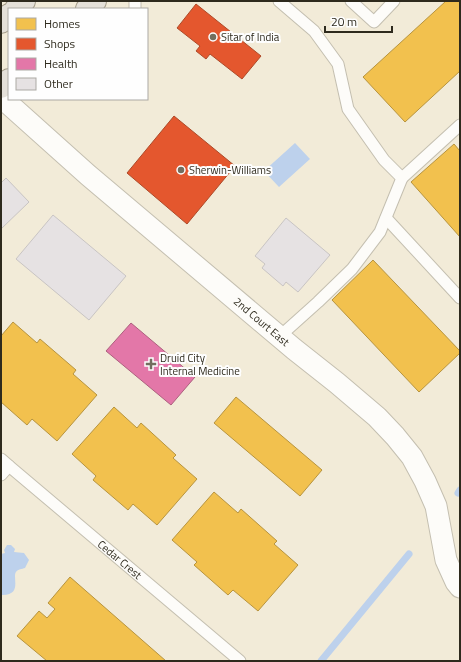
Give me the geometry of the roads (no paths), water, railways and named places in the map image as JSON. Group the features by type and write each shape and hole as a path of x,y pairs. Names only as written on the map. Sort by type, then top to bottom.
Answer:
{"street":[{"name":"2nd Court East","path":"1,97 88,175 279,337 337,383 376,417 395,436 412,457 436,506 446,560 456,582 460,587"}],"lane":[{"path":"279,1 314,31 338,64 348,109 384,160 402,178"},
{"path":"351,1 374,22 394,1"},
{"path":"279,337 318,302 352,268 380,232 402,178 460,125"},
{"path":"386,218 460,298"},
{"name":"Cedar Crest","path":"1,475 5,463 240,661"}],"water":[{"path":"295,143 310,159 279,187 264,171"},
{"path":"7,545 11,545 15,549 14,552 24,553 29,560 25,568 16,572 15,586 12,593 8,595 1,595 1,554 5,553 4,550"}],"waterway":[{"path":"321,661 409,554"}],"place":[{"name":"Sitar of India","path":"213,37"},
{"name":"Sherwin-Williams","path":"181,170"},
{"name":"Druid City Internal Medicine","path":"151,364"}]}
